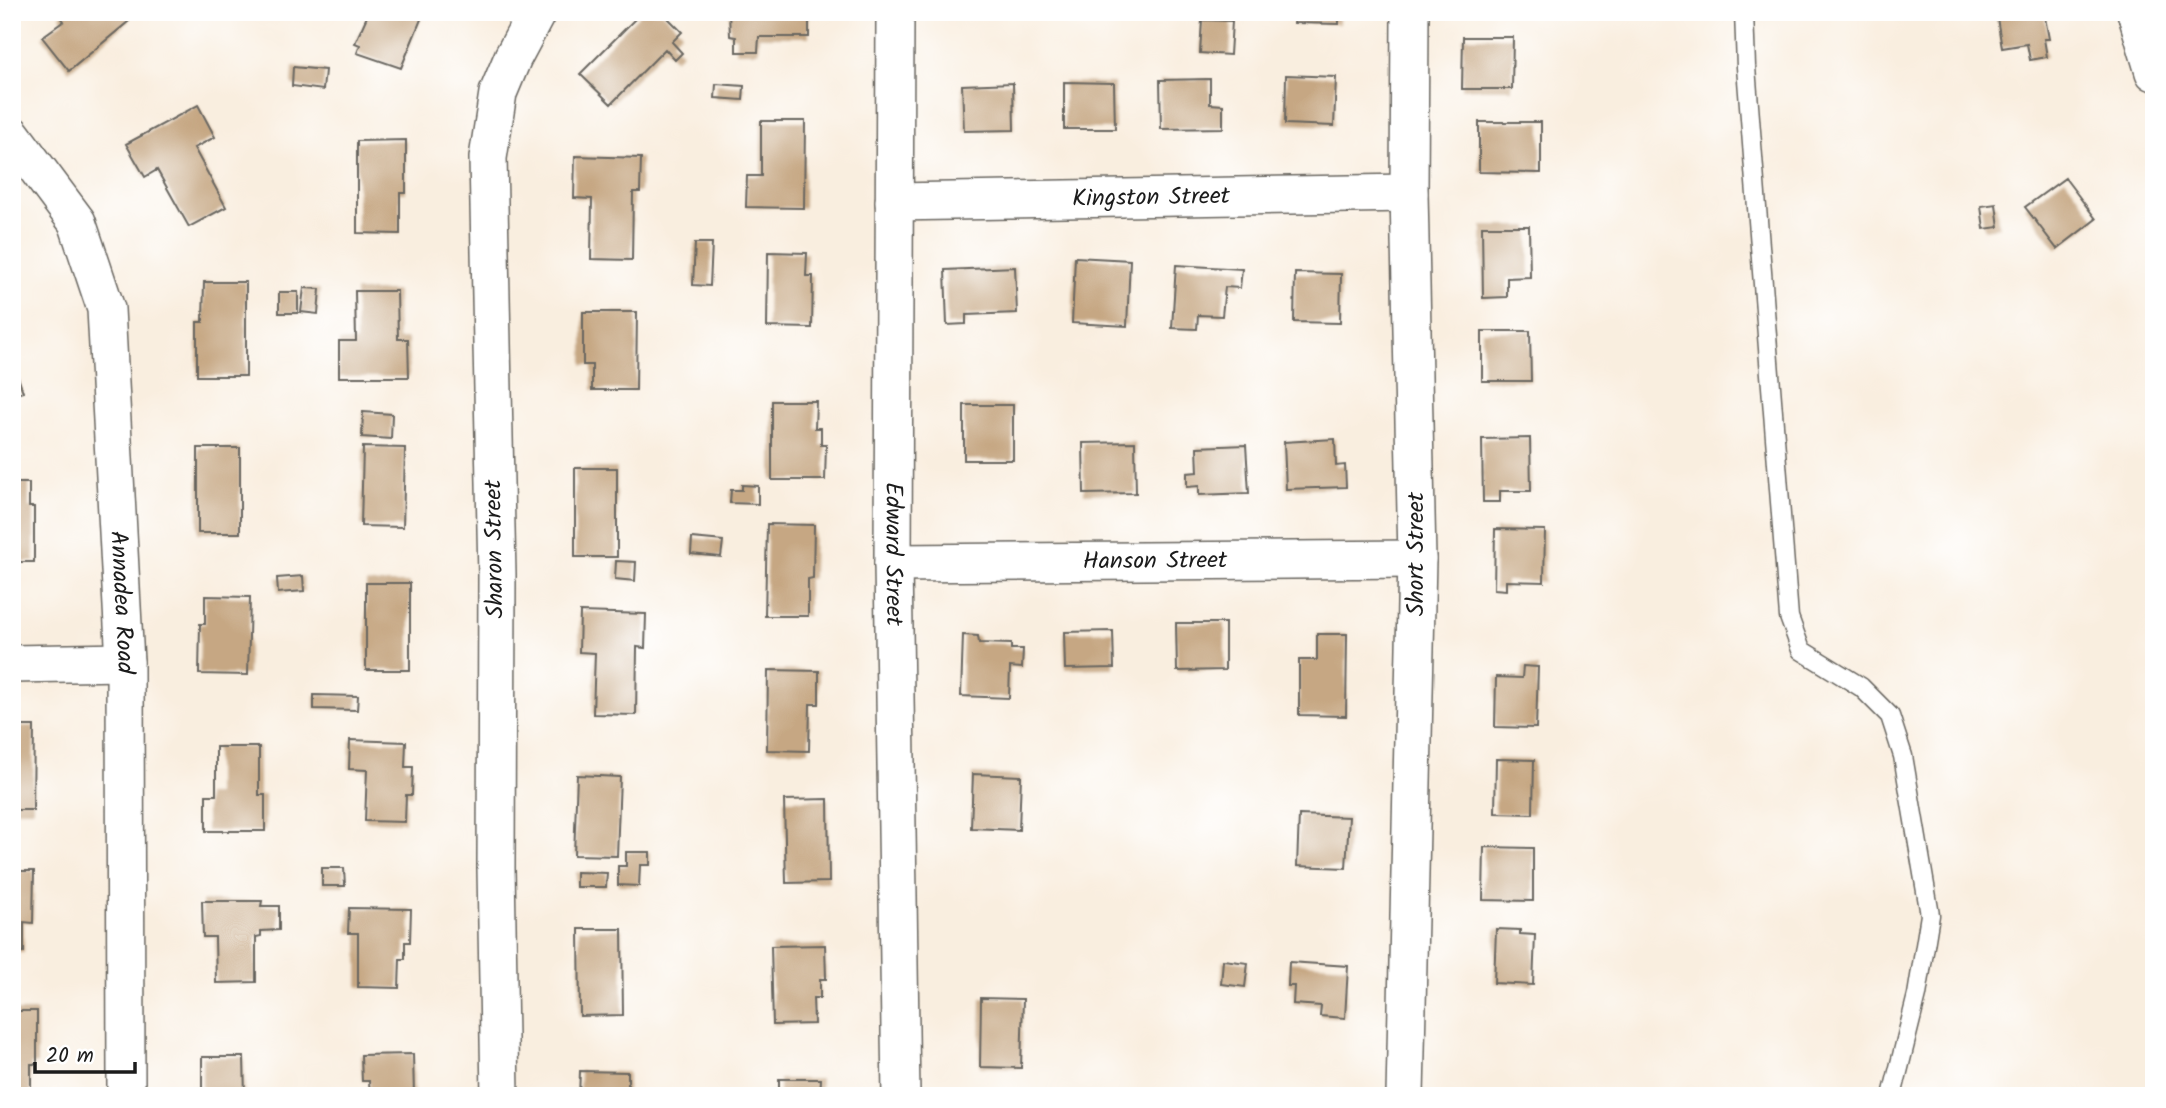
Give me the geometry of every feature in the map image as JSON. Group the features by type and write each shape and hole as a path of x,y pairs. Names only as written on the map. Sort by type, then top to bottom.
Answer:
{"street":[{"name":"Sharon Street","path":"500,1096 496,867 496,575 488,158 498,93 513,57 537,12"},
{"name":"Edward Street","path":"895,12 893,564 901,1096"},
{"name":"Short Street","path":"1405,1096 1417,559 1409,193 1410,12"},
{"path":"2136,12 2154,72"},
{"name":"Annadea Road","path":"12,135 77,222 106,309 125,662 126,1096"},
{"name":"Kingston Street","path":"894,202 1409,193"},
{"name":"Hanson Street","path":"893,564 1417,559"},
{"path":"12,664 125,662"}],"lane":[{"path":"1744,12 1789,617 1801,650 1861,687 1890,716 1903,756 1930,915 1917,995 1892,1096"}],"building":[{"path":"65,12 122,12 129,21 69,71 42,37 64,21 60,16"},
{"path":"369,12 424,12 401,68 357,53 360,45 355,43"},
{"path":"642,12 662,12 682,32 672,42 682,53 675,60 665,49 611,104 580,74"},
{"path":"729,12 809,12 809,37 759,37 758,52 736,52 736,37 730,36"},
{"path":"1294,12 1339,12 1339,24 1294,23"},
{"path":"1996,12 2044,12 2049,39 2044,39 2047,57 2030,60 2027,44 2002,48"},
{"path":"1202,20 1232,21 1230,55 1200,53"},
{"path":"1463,37 1513,37 1512,89 1462,89"},
{"path":"293,67 325,70 323,90 292,86"},
{"path":"1286,75 1336,77 1334,126 1285,124"},
{"path":"1210,79 1210,104 1223,105 1223,128 1161,129 1160,80"},
{"path":"1064,82 1114,83 1115,129 1064,129"},
{"path":"1013,83 1014,130 964,131 962,85"},
{"path":"716,84 744,86 743,100 715,98"},
{"path":"198,105 215,137 194,148 226,207 189,227 157,170 145,177 126,144"},
{"path":"761,121 805,121 804,208 746,207 747,176 761,176"},
{"path":"1479,122 1541,122 1541,173 1479,172"},
{"path":"406,140 406,193 400,193 400,234 357,233 357,141"},
{"path":"575,156 641,158 640,192 633,192 632,260 591,259 592,199 574,198"},
{"path":"2065,178 2096,219 2057,249 2025,207"},
{"path":"1996,204 1999,227 1984,229 1981,206"},
{"path":"1482,226 1529,226 1530,277 1507,278 1507,297 1483,298"},
{"path":"695,243 712,243 710,286 693,285"},
{"path":"768,252 807,253 806,276 813,276 812,328 767,327"},
{"path":"1075,257 1130,260 1127,326 1072,323"},
{"path":"1176,265 1242,269 1240,288 1225,287 1222,316 1198,315 1197,329 1172,328"},
{"path":"1015,267 1017,313 966,315 966,324 947,325 945,270"},
{"path":"1295,273 1341,274 1340,323 1294,322"},
{"path":"204,282 246,282 246,376 197,376 197,322 203,322"},
{"path":"304,288 320,289 318,314 301,312"},
{"path":"355,291 397,291 398,339 408,339 409,377 339,377 339,341 356,341"},
{"path":"279,292 298,292 298,313 279,313"},
{"path":"12,303 20,325 12,327"},
{"path":"583,312 637,312 636,390 592,390 592,365 583,365"},
{"path":"1482,331 1530,331 1531,381 1482,381"},
{"path":"12,359 23,392 12,395"},
{"path":"772,401 816,401 815,428 821,428 821,445 826,445 825,480 772,480"},
{"path":"964,405 1013,405 1013,460 964,460"},
{"path":"363,412 392,414 391,439 362,437"},
{"path":"1530,438 1531,491 1500,491 1500,502 1483,502 1482,439"},
{"path":"1335,439 1336,466 1345,465 1346,487 1286,489 1284,442"},
{"path":"1135,442 1136,493 1084,494 1083,443"},
{"path":"1246,445 1249,493 1199,495 1199,486 1187,487 1187,473 1198,472 1197,447"},
{"path":"363,447 405,448 403,527 361,526"},
{"path":"198,448 240,448 240,533 198,533"},
{"path":"575,468 617,468 617,557 575,557"},
{"path":"12,483 29,483 29,507 34,507 34,562 12,562"},
{"path":"742,485 758,486 758,504 730,503 731,490 742,490"},
{"path":"767,524 814,525 813,578 808,579 808,616 765,616"},
{"path":"1495,529 1545,530 1544,582 1506,581 1506,590 1494,589"},
{"path":"692,538 723,541 721,557 691,554"},
{"path":"616,561 636,562 635,581 615,579"},
{"path":"303,576 304,591 278,593 277,578"},
{"path":"366,583 410,583 410,670 366,670"},
{"path":"205,596 250,597 248,675 199,674 200,624 205,624"},
{"path":"580,612 646,614 645,648 637,647 636,715 593,714 595,653 579,652"},
{"path":"1176,623 1225,623 1225,670 1177,671"},
{"path":"1113,631 1114,668 1065,669 1064,632"},
{"path":"1317,634 1347,634 1346,716 1299,715 1299,660 1317,660"},
{"path":"963,635 978,636 979,643 1011,644 1011,649 1023,649 1022,668 1010,667 1009,698 961,696"},
{"path":"1523,666 1538,667 1536,728 1495,727 1496,677 1522,678"},
{"path":"768,670 819,671 819,704 810,704 809,751 767,750"},
{"path":"314,695 358,696 357,710 314,709"},
{"path":"12,726 34,726 33,810 12,810"},
{"path":"350,740 406,742 405,767 413,767 412,795 406,795 405,822 365,821 367,770 349,769"},
{"path":"216,747 259,747 259,795 265,795 265,831 206,831 206,795 216,795"},
{"path":"1496,759 1534,760 1533,814 1495,813"},
{"path":"973,774 1021,776 1019,830 971,828"},
{"path":"577,775 620,777 617,856 574,855"},
{"path":"828,799 829,882 786,883 784,800"},
{"path":"1299,815 1349,817 1346,868 1297,866"},
{"path":"1484,847 1533,848 1533,901 1483,900"},
{"path":"626,852 650,852 650,865 640,865 639,886 618,885 618,866 626,866"},
{"path":"322,868 344,868 345,886 322,886"},
{"path":"12,871 34,871 33,923 24,922 24,952 12,952"},
{"path":"576,872 607,873 606,887 576,887"},
{"path":"202,901 262,901 261,906 279,906 279,930 261,931 261,936 256,937 256,982 216,983 215,937 203,937"},
{"path":"349,908 411,909 410,942 405,942 405,959 400,959 399,988 358,987 358,933 348,933"},
{"path":"579,929 622,929 623,1015 580,1016"},
{"path":"1496,929 1520,930 1520,934 1535,935 1533,985 1494,983"},
{"path":"825,945 826,979 820,979 820,998 813,998 814,1024 773,1025 771,946"},
{"path":"1223,960 1248,963 1245,987 1221,984"},
{"path":"1289,962 1348,966 1345,1018 1320,1016 1321,1006 1293,1004 1294,986 1288,986"},
{"path":"981,998 1023,999 1021,1068 980,1067"},
{"path":"12,1011 37,1011 37,1064 31,1064 31,1096 12,1096"},
{"path":"413,1054 414,1096 370,1096 369,1081 362,1081 361,1055"},
{"path":"202,1057 244,1057 245,1096 202,1096"},
{"path":"580,1071 628,1072 628,1096 579,1096"},
{"path":"779,1079 821,1079 820,1096 779,1096"}]}
